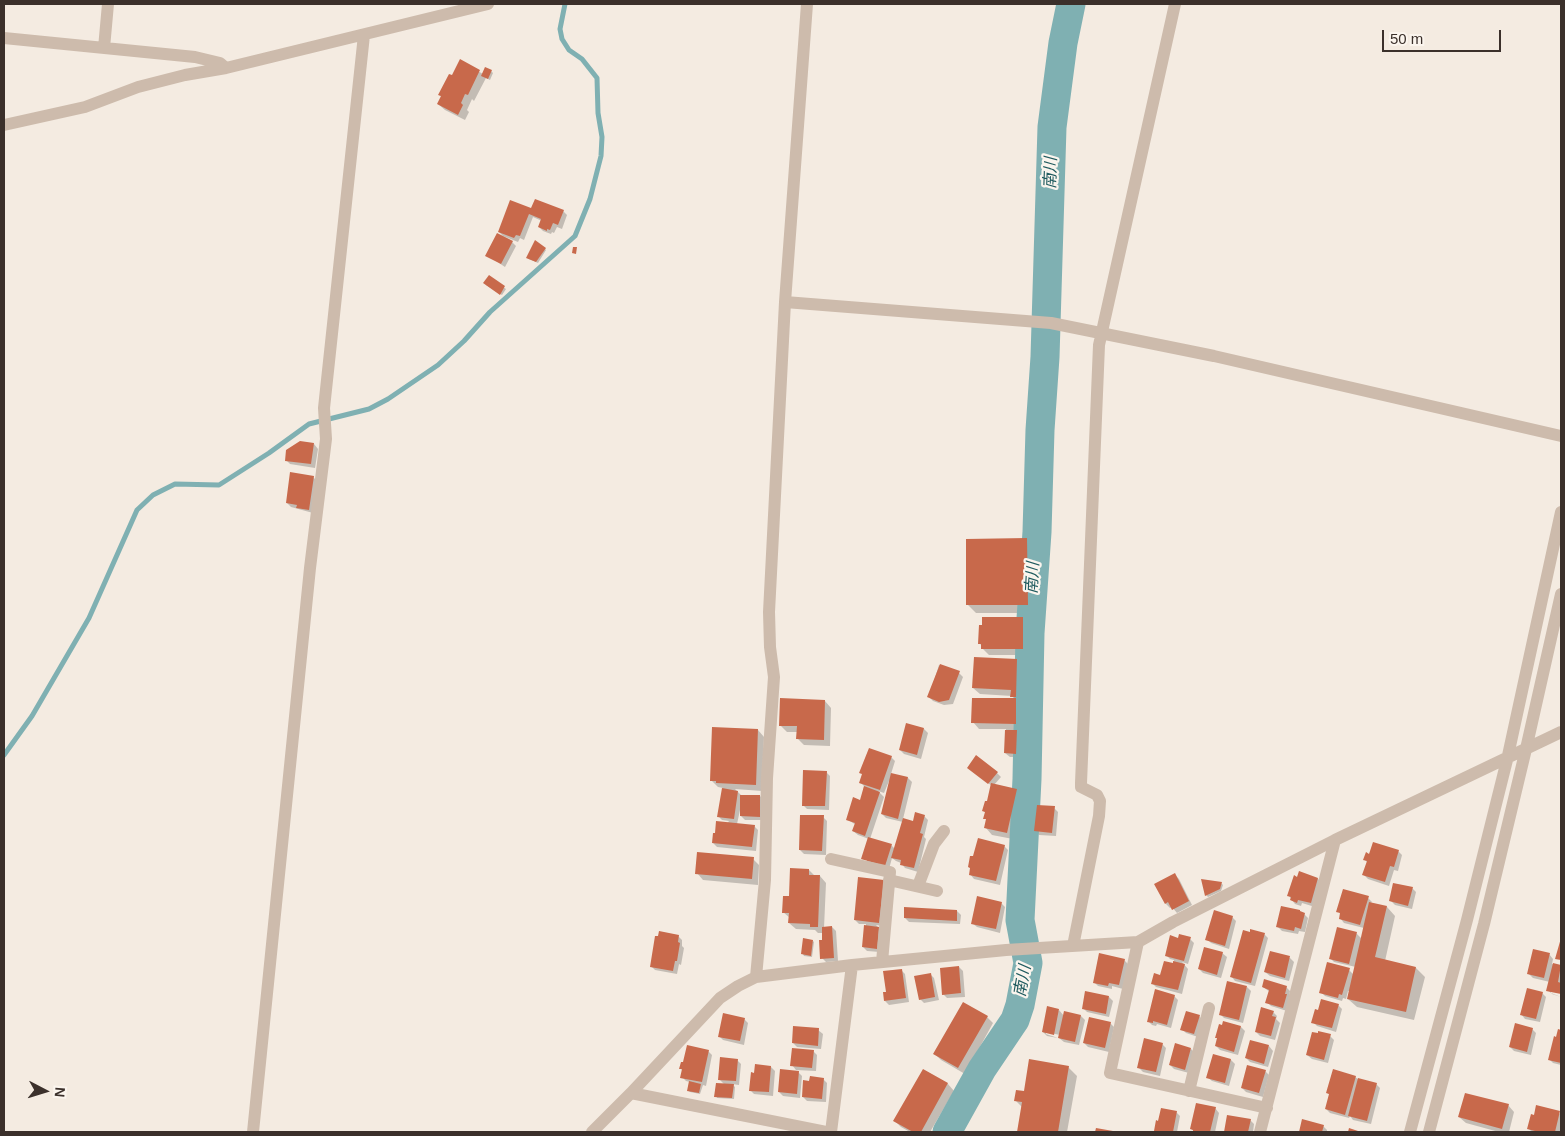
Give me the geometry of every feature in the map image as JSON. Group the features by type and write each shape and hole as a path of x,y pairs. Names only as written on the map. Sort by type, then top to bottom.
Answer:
{"street":[{"path":"104,48 108,4"},
{"path":"4,125 85,107 138,87 185,75 226,68 488,4"},
{"path":"756,978 765,880 767,778 774,677 770,648 769,612 785,302 807,4"},
{"path":"1073,946 1099,816 1100,801 1097,795 1081,787 1081,783 1100,333 1175,4"},
{"path":"253,1132 310,568 326,439 324,408 364,35"},
{"path":"4,38 195,57 220,63 226,68"},
{"path":"785,302 1044,322 1214,356 1561,436"},
{"path":"1410,1132 1467,920 1506,760 1561,512"},
{"path":"1429,1132 1484,924 1561,594"},
{"path":"592,1132 720,998 738,986 756,978 852,965 1006,950 1138,942 1173,922 1336,840 1561,732"},
{"path":"918,886 934,844 944,831"},
{"path":"1260,1132 1336,840"},
{"path":"831,859 890,872 882,962"},
{"path":"890,880 937,891"},
{"path":"1138,942 1110,1074 1267,1108"},
{"path":"831,1132 852,965"},
{"path":"1188,1091 1209,1008"},
{"path":"631,1093 826,1132"}],"building":[{"path":"460,59 480,70 468,95 465,94 461,103 463,105 458,115 437,104 441,96 438,95 449,74 452,75"},
{"path":"485,67 492,70 488,79 481,76"},
{"path":"535,199 564,210 558,225 553,223 550,230 547,229 547,231 538,227 541,219 529,214 520,236 516,235 514,238 498,232 510,200 531,208"},
{"path":"497,233 513,241 501,264 485,256"},
{"path":"535,240 546,248 536,262 526,258"},
{"path":"573,247 577,247 576,254 572,253"},
{"path":"489,275 505,286 500,295 483,283"},
{"path":"300,441 314,443 311,464 285,461 286,450"},
{"path":"290,472 314,476 309,510 296,508 297,505 286,503"},
{"path":"1027,538 1028,605 966,605 966,539"},
{"path":"982,617 1023,617 1023,649 981,649 981,644 978,644 979,625 982,625"},
{"path":"974,657 1017,659 1016,697 1010,697 1011,690 972,688"},
{"path":"940,664 960,671 949,700 939,702 927,697"},
{"path":"780,698 825,700 824,740 796,739 797,726 779,726"},
{"path":"972,698 1016,698 1016,724 971,723"},
{"path":"906,723 924,728 917,755 899,750"},
{"path":"712,727 758,729 756,785 710,781"},
{"path":"1005,730 1017,730 1016,754 1004,753"},
{"path":"869,748 892,756 880,790 859,783 862,774 859,773"},
{"path":"976,755 998,772 988,784 967,768"},
{"path":"803,770 827,771 825,806 802,806"},
{"path":"891,773 908,777 898,819 881,814"},
{"path":"991,783 1017,789 1007,833 984,828 986,819 983,819 985,812 982,811 985,801 987,801"},
{"path":"864,786 880,792 865,836 852,831 855,823 846,820 853,797 860,800"},
{"path":"722,788 738,791 734,819 717,817"},
{"path":"740,795 760,795 760,817 740,816"},
{"path":"1037,805 1055,806 1052,833 1034,831"},
{"path":"915,812 925,815 920,833 923,834 914,868 900,865 901,860 891,858 903,818 913,821"},
{"path":"800,815 824,815 822,851 799,850"},
{"path":"716,821 755,825 752,847 712,843"},
{"path":"868,837 892,844 885,866 861,859"},
{"path":"978,838 1005,845 996,881 969,875 970,856 973,856"},
{"path":"1373,842 1399,850 1394,867 1390,866 1385,882 1362,875 1367,861 1363,860 1366,852 1369,854"},
{"path":"697,852 754,857 752,879 695,874"},
{"path":"790,868 809,869 809,875 820,875 818,927 810,927 810,924 788,923 789,913 782,913 783,896 789,896"},
{"path":"1299,871 1318,878 1311,903 1298,900 1297,903 1290,900 1291,897 1287,896 1294,875 1297,877"},
{"path":"1175,873 1189,901 1172,910 1168,902 1165,904 1154,884"},
{"path":"858,877 884,880 879,923 854,920"},
{"path":"1201,879 1222,882 1220,889 1205,896"},
{"path":"1393,883 1413,887 1408,906 1389,901"},
{"path":"1343,889 1369,896 1360,925 1339,919 1340,913 1336,912"},
{"path":"977,896 1002,902 996,929 971,924"},
{"path":"1369,902 1387,906 1375,957 1416,967 1406,1012 1347,999"},
{"path":"1281,906 1305,913 1301,929 1295,927 1294,931 1276,927"},
{"path":"904,907 957,910 957,921 904,918"},
{"path":"1214,910 1233,916 1225,946 1205,940"},
{"path":"864,925 879,927 877,949 862,947"},
{"path":"832,926 834,958 820,959 819,940 822,940 822,927"},
{"path":"1337,927 1357,932 1349,964 1329,959"},
{"path":"1250,929 1265,933 1251,983 1230,977 1243,930 1250,932"},
{"path":"659,931 679,935 678,942 680,943 677,961 675,961 673,971 650,967 655,936 658,936"},
{"path":"1179,934 1191,937 1184,961 1165,956 1170,935 1178,938"},
{"path":"803,938 813,940 811,956 801,954"},
{"path":"1561,938 1561,960 1555,959"},
{"path":"1204,947 1223,952 1217,975 1198,969"},
{"path":"1533,949 1550,953 1544,978 1527,974"},
{"path":"1270,951 1290,956 1285,978 1264,972"},
{"path":"1099,953 1125,959 1119,985 1109,983 1108,986 1093,983"},
{"path":"1164,961 1185,964 1178,990 1151,984 1154,973 1160,975"},
{"path":"1327,962 1350,968 1342,995 1339,994 1338,998 1319,993"},
{"path":"1553,963 1561,965 1558,982 1561,983 1561,994 1546,991"},
{"path":"959,966 961,993 942,995 940,968"},
{"path":"902,969 906,998 884,1001 883,992 886,992 883,971"},
{"path":"931,973 935,997 919,1000 914,976"},
{"path":"1264,979 1287,986 1283,1008 1265,1003 1269,990 1262,987"},
{"path":"1227,981 1247,986 1239,1020 1219,1015"},
{"path":"1527,988 1543,992 1536,1019 1520,1015"},
{"path":"1155,989 1175,995 1167,1025 1153,1021 1153,1023 1147,1022"},
{"path":"1085,991 1109,996 1106,1014 1082,1009"},
{"path":"1321,999 1339,1004 1332,1028 1311,1023 1315,1009 1318,1010"},
{"path":"963,1002 988,1016 958,1068 933,1054"},
{"path":"1047,1006 1059,1009 1054,1035 1042,1032"},
{"path":"1261,1007 1274,1011 1272,1016 1276,1017 1271,1036 1255,1032"},
{"path":"1064,1011 1081,1015 1075,1042 1058,1038"},
{"path":"1186,1011 1200,1015 1194,1034 1180,1030"},
{"path":"723,1013 745,1018 740,1041 718,1037"},
{"path":"1089,1017 1111,1022 1105,1048 1083,1043"},
{"path":"1223,1021 1241,1026 1234,1052 1215,1046 1219,1024 1222,1025"},
{"path":"1515,1023 1533,1028 1527,1052 1509,1047"},
{"path":"793,1026 819,1028 818,1046 792,1043"},
{"path":"1558,1029 1561,1030 1561,1063 1548,1060 1554,1036 1556,1037"},
{"path":"1318,1031 1331,1034 1324,1060 1306,1055 1312,1032 1318,1033"},
{"path":"1144,1038 1163,1043 1156,1072 1137,1068"},
{"path":"1250,1040 1269,1045 1264,1064 1245,1058"},
{"path":"1175,1043 1191,1048 1185,1070 1169,1065"},
{"path":"687,1045 709,1050 702,1082 680,1078 682,1069 679,1069 681,1062 683,1062"},
{"path":"792,1048 814,1050 812,1068 790,1066"},
{"path":"1213,1054 1231,1059 1225,1083 1206,1078"},
{"path":"720,1057 738,1059 736,1081 718,1080"},
{"path":"1029,1059 1069,1066 1058,1132 1017,1132 1022,1102 1014,1101 1016,1090 1024,1091"},
{"path":"755,1064 771,1066 769,1092 749,1091 751,1072 754,1073"},
{"path":"1247,1065 1266,1070 1259,1093 1241,1088"},
{"path":"780,1069 799,1071 797,1094 778,1092"},
{"path":"923,1069 948,1083 921,1132 913,1132 893,1121"},
{"path":"1333,1069 1356,1076 1345,1115 1325,1109 1329,1094 1326,1093"},
{"path":"810,1076 824,1078 822,1099 802,1097 803,1080 809,1081"},
{"path":"1358,1078 1377,1083 1367,1121 1348,1116"},
{"path":"689,1081 701,1084 699,1093 687,1091"},
{"path":"716,1083 734,1084 732,1098 714,1097"},
{"path":"1465,1093 1509,1104 1502,1129 1458,1117"},
{"path":"1196,1103 1216,1107 1210,1132 1193,1132 1190,1129"},
{"path":"1536,1105 1560,1111 1555,1132 1539,1132 1527,1129 1531,1114 1534,1115"},
{"path":"1161,1108 1177,1111 1173,1132 1154,1131"},
{"path":"1227,1115 1251,1119 1248,1132 1224,1132"},
{"path":"1302,1119 1324,1125 1322,1132 1299,1132"},
{"path":"1096,1128 1113,1131 1113,1132 1095,1132"},
{"path":"1349,1128 1361,1132 1348,1132"}],"waterway":[{"path":"4,755 32,716 89,618 137,510 153,495 175,484 219,485 269,453 309,424 369,409 388,399 438,365 464,341 490,312 575,236 590,199 601,156 602,137 598,113 597,78 582,59 569,50 562,39 560,29 565,4"},
{"name":"南川","path":"947,1132 982,1069 1015,1020 1020,1005 1028,963 1020,920 1027,779 1030,633 1037,532 1040,430 1045,357 1052,127 1063,43 1071,4"}]}
